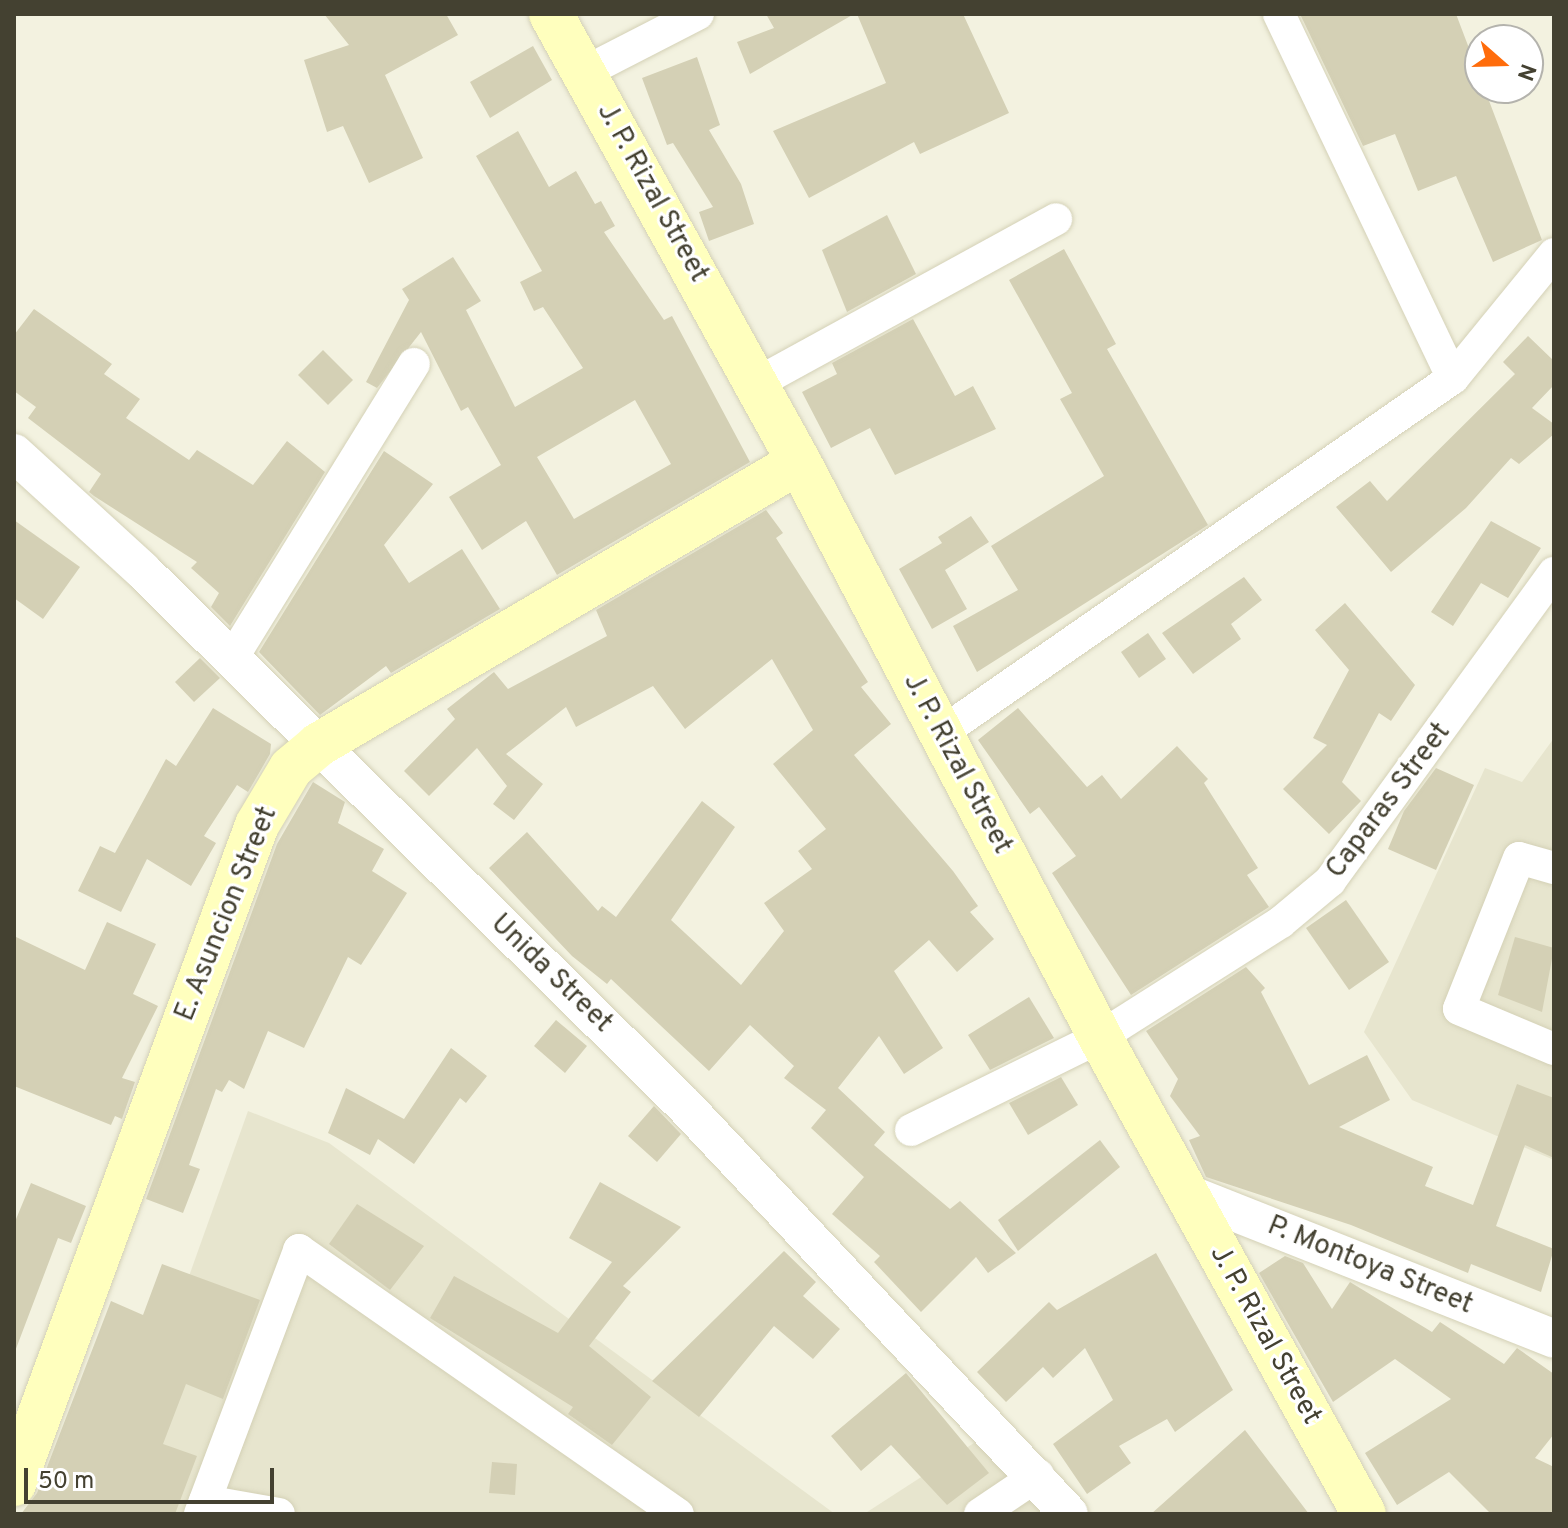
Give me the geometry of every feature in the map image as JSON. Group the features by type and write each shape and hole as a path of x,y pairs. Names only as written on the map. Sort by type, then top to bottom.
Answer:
{"main road":[{"name":"J. P. Rizal Street","path":"551,14 757,383 1100,1037 1364,1514"},
{"name":"E. Asuncion Street","path":"14,1484 257,825 291,768 318,745 799,462"}],"street":[{"path":"585,72 698,14"},
{"path":"1279,14 1453,378"},
{"path":"757,383 1056,219"},
{"path":"941,733 1453,378 1554,254"},
{"path":"231,660 414,364"},
{"name":"Unida Street","path":"14,453 231,660 685,1106 1038,1475 1069,1514"},
{"name":"Caparas Street","path":"911,1130 1100,1037 1281,922 1330,881 1554,573"},
{"path":"1554,868 1519,858 1459,1009 1554,1049"},
{"name":"P. Montoya Street","path":"1186,1193 1554,1339"},
{"path":"279,1514 202,1507 299,1250 678,1514"},
{"path":"980,1514 1038,1475"}],"shaded area":[{"path":"1554,738 1554,1160 1412,1100 1364,1032 1485,768 1522,782"},
{"path":"248,1111 329,1143 835,1514 104,1514"},
{"path":"977,1441 1048,1514 864,1514"}],"building":[{"path":"324,14 446,14 458,35 385,75 423,158 369,183 343,126 327,132 304,60 349,45"},
{"path":"766,14 854,14 750,74 737,42 774,28"},
{"path":"857,14 963,14 1009,113 920,154 914,142 809,198 773,131 886,83"},
{"path":"1300,14 1456,14 1464,35 1464,104 1490,104 1542,240 1493,262 1456,176 1418,191 1395,134 1363,146"},
{"path":"533,46 552,80 490,118 470,82"},
{"path":"697,57 720,125 709,130 741,184 754,224 709,241 699,212 713,207 673,143 667,145 642,78"},
{"path":"518,131 549,187 576,171 595,204 601,201 615,226 604,232 664,320 672,316 750,462 557,575 526,521 482,550 449,497 501,465 468,407 461,411 421,332 377,388 366,382 409,300 402,289 453,257 481,301 466,310 515,407 583,368 543,307 534,311 520,282 542,271 476,156","holes":["635,400 671,464 574,519 537,457"]},
{"path":"887,215 916,274 847,312 822,250"},
{"path":"1064,249 1116,344 1107,349 1208,525 977,672 953,626 1018,590 991,546 1104,476 1060,399 1072,393 1009,280"},
{"path":"34,309 112,364 104,374 140,399 126,418 189,460 197,450 253,485 287,441 325,472 230,626 211,607 219,593 191,568 197,562 89,492 101,474 28,418 36,407 14,391 14,335"},
{"path":"913,319 955,396 973,386 996,429 895,475 870,428 831,448 802,392 837,374 832,363"},
{"path":"1528,336 1554,361 1554,385 1532,408 1554,424 1554,434 1519,464 1511,458 1466,508 1391,572 1336,507 1370,481 1387,501 1515,374 1503,362"},
{"path":"323,350 353,380 328,405 298,375"},
{"path":"384,451 433,484 384,545 409,583 462,549 500,609 391,673 386,666 320,715 259,652"},
{"path":"766,510 783,533 776,538 868,682 861,687 891,724 854,755 953,871 978,906 970,912 994,939 957,972 929,940 894,971 943,1048 904,1074 879,1036 838,1088 885,1132 874,1145 950,1209 960,1201 1016,1253 988,1273 976,1257 921,1312 874,1262 880,1256 832,1214 864,1177 811,1128 826,1110 784,1078 794,1066 750,1025 709,1071 611,979 607,984 572,956 489,868 527,832 598,911 602,906 616,917 702,801 735,827 671,920 741,985 784,931 764,903 812,869 798,851 826,829 773,764 813,730 772,659 685,729 653,686 576,727 566,707 506,754 543,784 514,820 493,804 507,786 477,748 429,796 404,771 455,719 447,709 494,672 508,689 607,636 596,610"},
{"path":"971,516 989,542 945,570 967,609 932,629 899,569 942,543 938,537"},
{"path":"14,520 80,567 43,619 14,598"},
{"path":"1491,521 1541,548 1508,598 1481,583 1453,626 1431,612"},
{"path":"1244,577 1262,600 1231,624 1241,639 1193,674 1162,633"},
{"path":"1345,603 1415,685 1391,721 1379,713 1342,782 1361,801 1329,834 1283,789 1327,745 1313,738 1349,670 1315,630"},
{"path":"1148,633 1166,659 1139,678 1121,652"},
{"path":"200,658 220,678 194,702 175,682"},
{"path":"213,708 271,744 270,754 248,792 237,785 204,836 216,843 191,886 147,859 121,912 78,891 100,846 115,853 166,759 176,766"},
{"path":"1018,708 1087,787 1102,775 1121,799 1177,746 1208,779 1204,783 1258,868 1247,875 1269,907 1131,995 1052,873 1076,856 1039,807 1030,814 978,740"},
{"path":"1436,768 1474,785 1436,870 1388,849 1404,811"},
{"path":"313,782 345,802 338,823 384,849 372,871 407,893 361,965 348,957 304,1048 268,1031 244,1089 229,1080 222,1092 216,1089 189,1165 200,1169 183,1213 146,1199 277,844"},
{"path":"1346,900 1389,962 1349,990 1306,928"},
{"path":"107,922 156,944 133,994 158,1006 122,1078 135,1082 122,1119 115,1116 111,1125 14,1086 14,936 85,970"},
{"path":"1515,937 1554,948 1542,1012 1498,995"},
{"path":"1246,967 1265,988 1261,992 1309,1085 1367,1055 1390,1100 1339,1127 1433,1167 1425,1186 1473,1205 1517,1084 1554,1098 1554,1158 1525,1145 1496,1226 1554,1249 1541,1292 1471,1264 1468,1273 1351,1225 1206,1177 1189,1140 1200,1136 1170,1096 1178,1079 1146,1031"},
{"path":"1029,997 1054,1038 990,1070 968,1035"},
{"path":"556,1020 587,1046 565,1073 534,1046"},
{"path":"451,1048 487,1076 466,1103 460,1098 414,1164 378,1139 370,1155 328,1133 346,1088 404,1119"},
{"path":"1061,1077 1078,1105 1028,1135 1009,1103"},
{"path":"654,1106 681,1134 657,1162 628,1136"},
{"path":"1100,1140 1120,1167 1018,1251 998,1220"},
{"path":"600,1182 681,1227 623,1286 631,1292 589,1346 651,1397 612,1445 568,1414 573,1407 430,1318 454,1276 558,1333 612,1262 569,1238"},
{"path":"31,1183 86,1206 71,1243 58,1238 14,1354 14,1224"},
{"path":"357,1204 424,1246 390,1290 329,1244"},
{"path":"784,1251 816,1282 803,1296 840,1329 813,1359 774,1326 699,1417 652,1381"},
{"path":"1156,1253 1233,1390 1175,1432 1167,1419 1119,1446 1131,1463 1087,1494 1053,1444 1113,1400 1085,1348 1053,1378 1043,1367 1006,1402 977,1372 1049,1302 1057,1310"},
{"path":"1285,1256 1303,1263 1332,1309 1350,1282 1432,1332 1440,1322 1504,1364 1517,1348 1554,1374 1554,1434 1535,1458 1554,1467 1554,1514 1491,1514 1449,1472 1397,1505 1365,1453 1451,1399 1395,1359 1333,1402 1259,1273"},
{"path":"162,1264 260,1300 223,1399 186,1384 163,1444 197,1456 175,1514 21,1514 37,1493 111,1301 143,1315"},
{"path":"906,1373 989,1473 947,1505 891,1445 861,1471 831,1436"},
{"path":"1245,1430 1309,1514 1151,1514 1206,1465"},
{"path":"492,1462 517,1464 515,1495 489,1493"}]}
